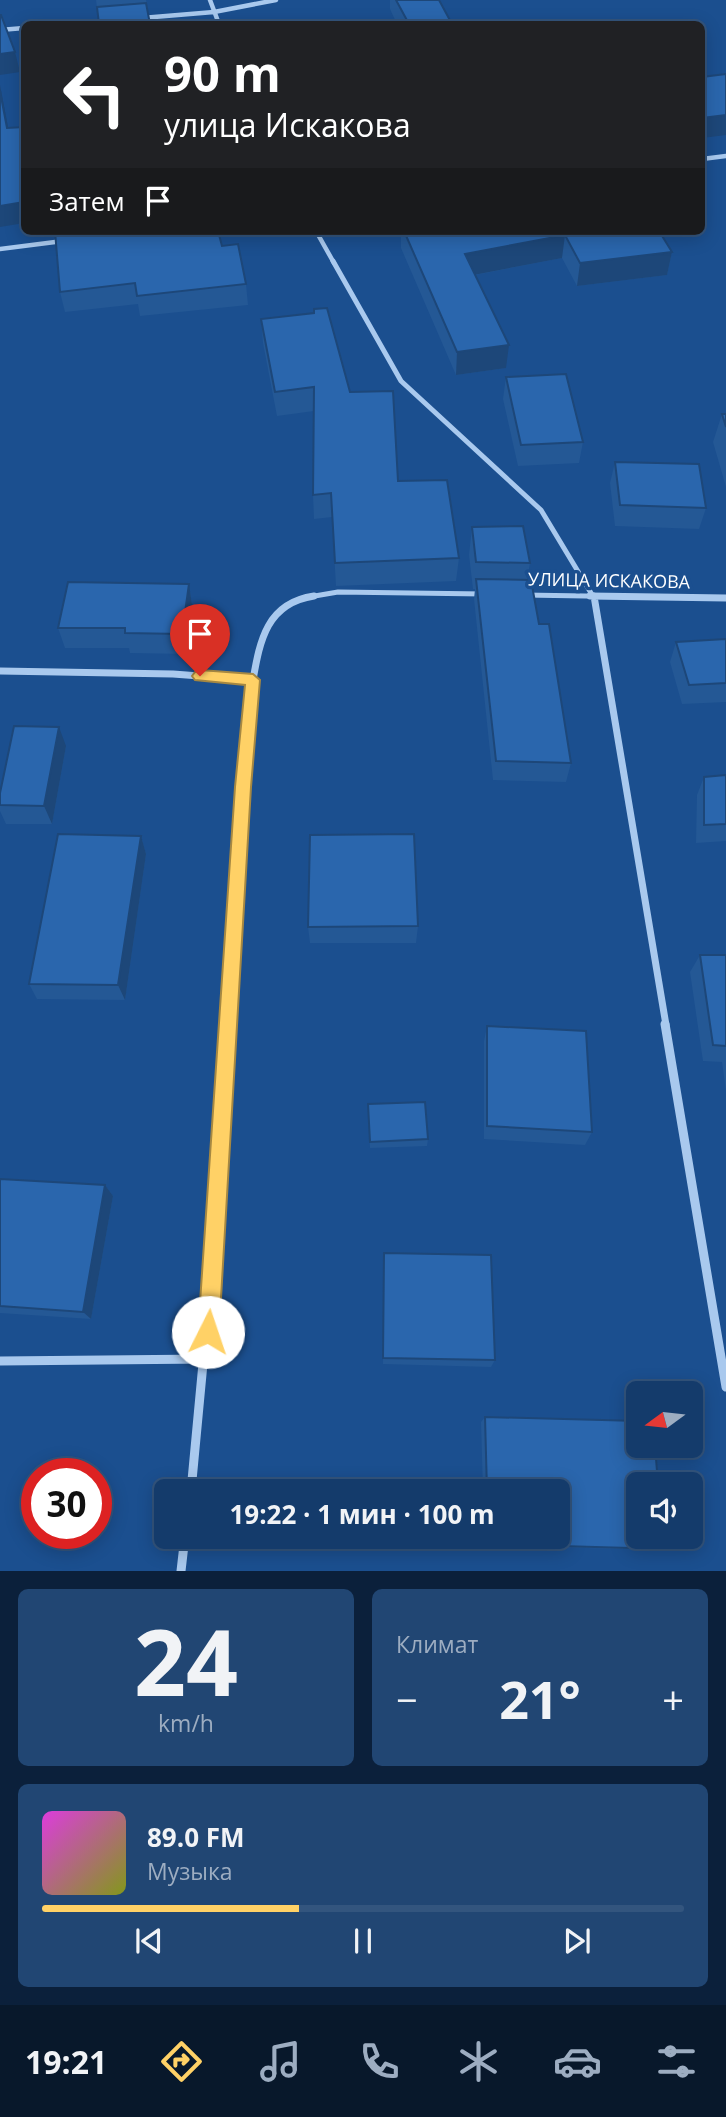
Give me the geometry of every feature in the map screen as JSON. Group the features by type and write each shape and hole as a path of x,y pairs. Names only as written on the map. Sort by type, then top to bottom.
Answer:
{"street":[{"path":"209,0 218,21"},
{"path":"132,19 214,12 276,0"},
{"path":"104,21 118,20"},
{"path":"0,30 21,28"},
{"path":"705,159 726,156"},
{"path":"318,235 401,381 541,510 594,596 726,1387"},
{"path":"0,249 76,239"},
{"path":"192,1479 206,1359 243,787 253,680 261,636 274,618 295,599 338,592 500,594"},
{"name":"УЛИЦА ИСКАКОВА","path":"513,594 726,598"},
{"path":"0,671 173,674 253,680"},
{"path":"0,1361 206,1359"},
{"path":"181,1571 184,1549"}],"building":[{"path":"396,0 439,0 450,21 407,21"},
{"path":"146,3 149,21 99,21 97,7"},
{"path":"1,15 15,52 0,54"},
{"path":"726,74 726,115 705,118 705,77"},
{"path":"0,91 7,128 21,127 21,202 0,206"},
{"path":"55,235 219,235 222,246 238,244 246,284 137,296 135,283 60,292"},
{"path":"406,235 565,235 465,254 509,345 457,352"},
{"path":"565,235 661,235 672,252 580,263"},
{"path":"327,308 350,392 393,391 398,481 447,480 459,558 335,563 331,493 313,495 314,387 275,392 261,319 314,313 314,309"},
{"path":"566,374 583,442 521,445 506,377"},
{"path":"615,462 699,464 706,508 620,505"},
{"path":"523,526 530,563 476,562 472,527"},
{"path":"476,579 531,580 539,624 549,624 571,763 496,761"},
{"path":"68,582 189,584 182,634 125,633 125,628 58,628"},
{"path":"726,639 726,683 689,685 676,642"},
{"path":"14,726 59,727 44,806 0,805"},
{"path":"726,775 726,824 704,825 704,777"},
{"path":"58,834 141,836 118,985 29,984"},
{"path":"414,834 418,926 308,927 310,835"},
{"path":"700,955 726,955 726,1046 713,1045"},
{"path":"487,1026 586,1031 592,1132 487,1126"},
{"path":"425,1102 428,1139 370,1142 368,1104"},
{"path":"0,1179 105,1185 83,1312 0,1306"},
{"path":"384,1253 491,1255 495,1360 383,1358"},
{"path":"485,1417 626,1421 626,1458 656,1458 657,1472 626,1472 626,1548 570,1546 570,1479 487,1479"}],"route":[{"path":"200,676 253,680 243,787 208,1332"}]}
